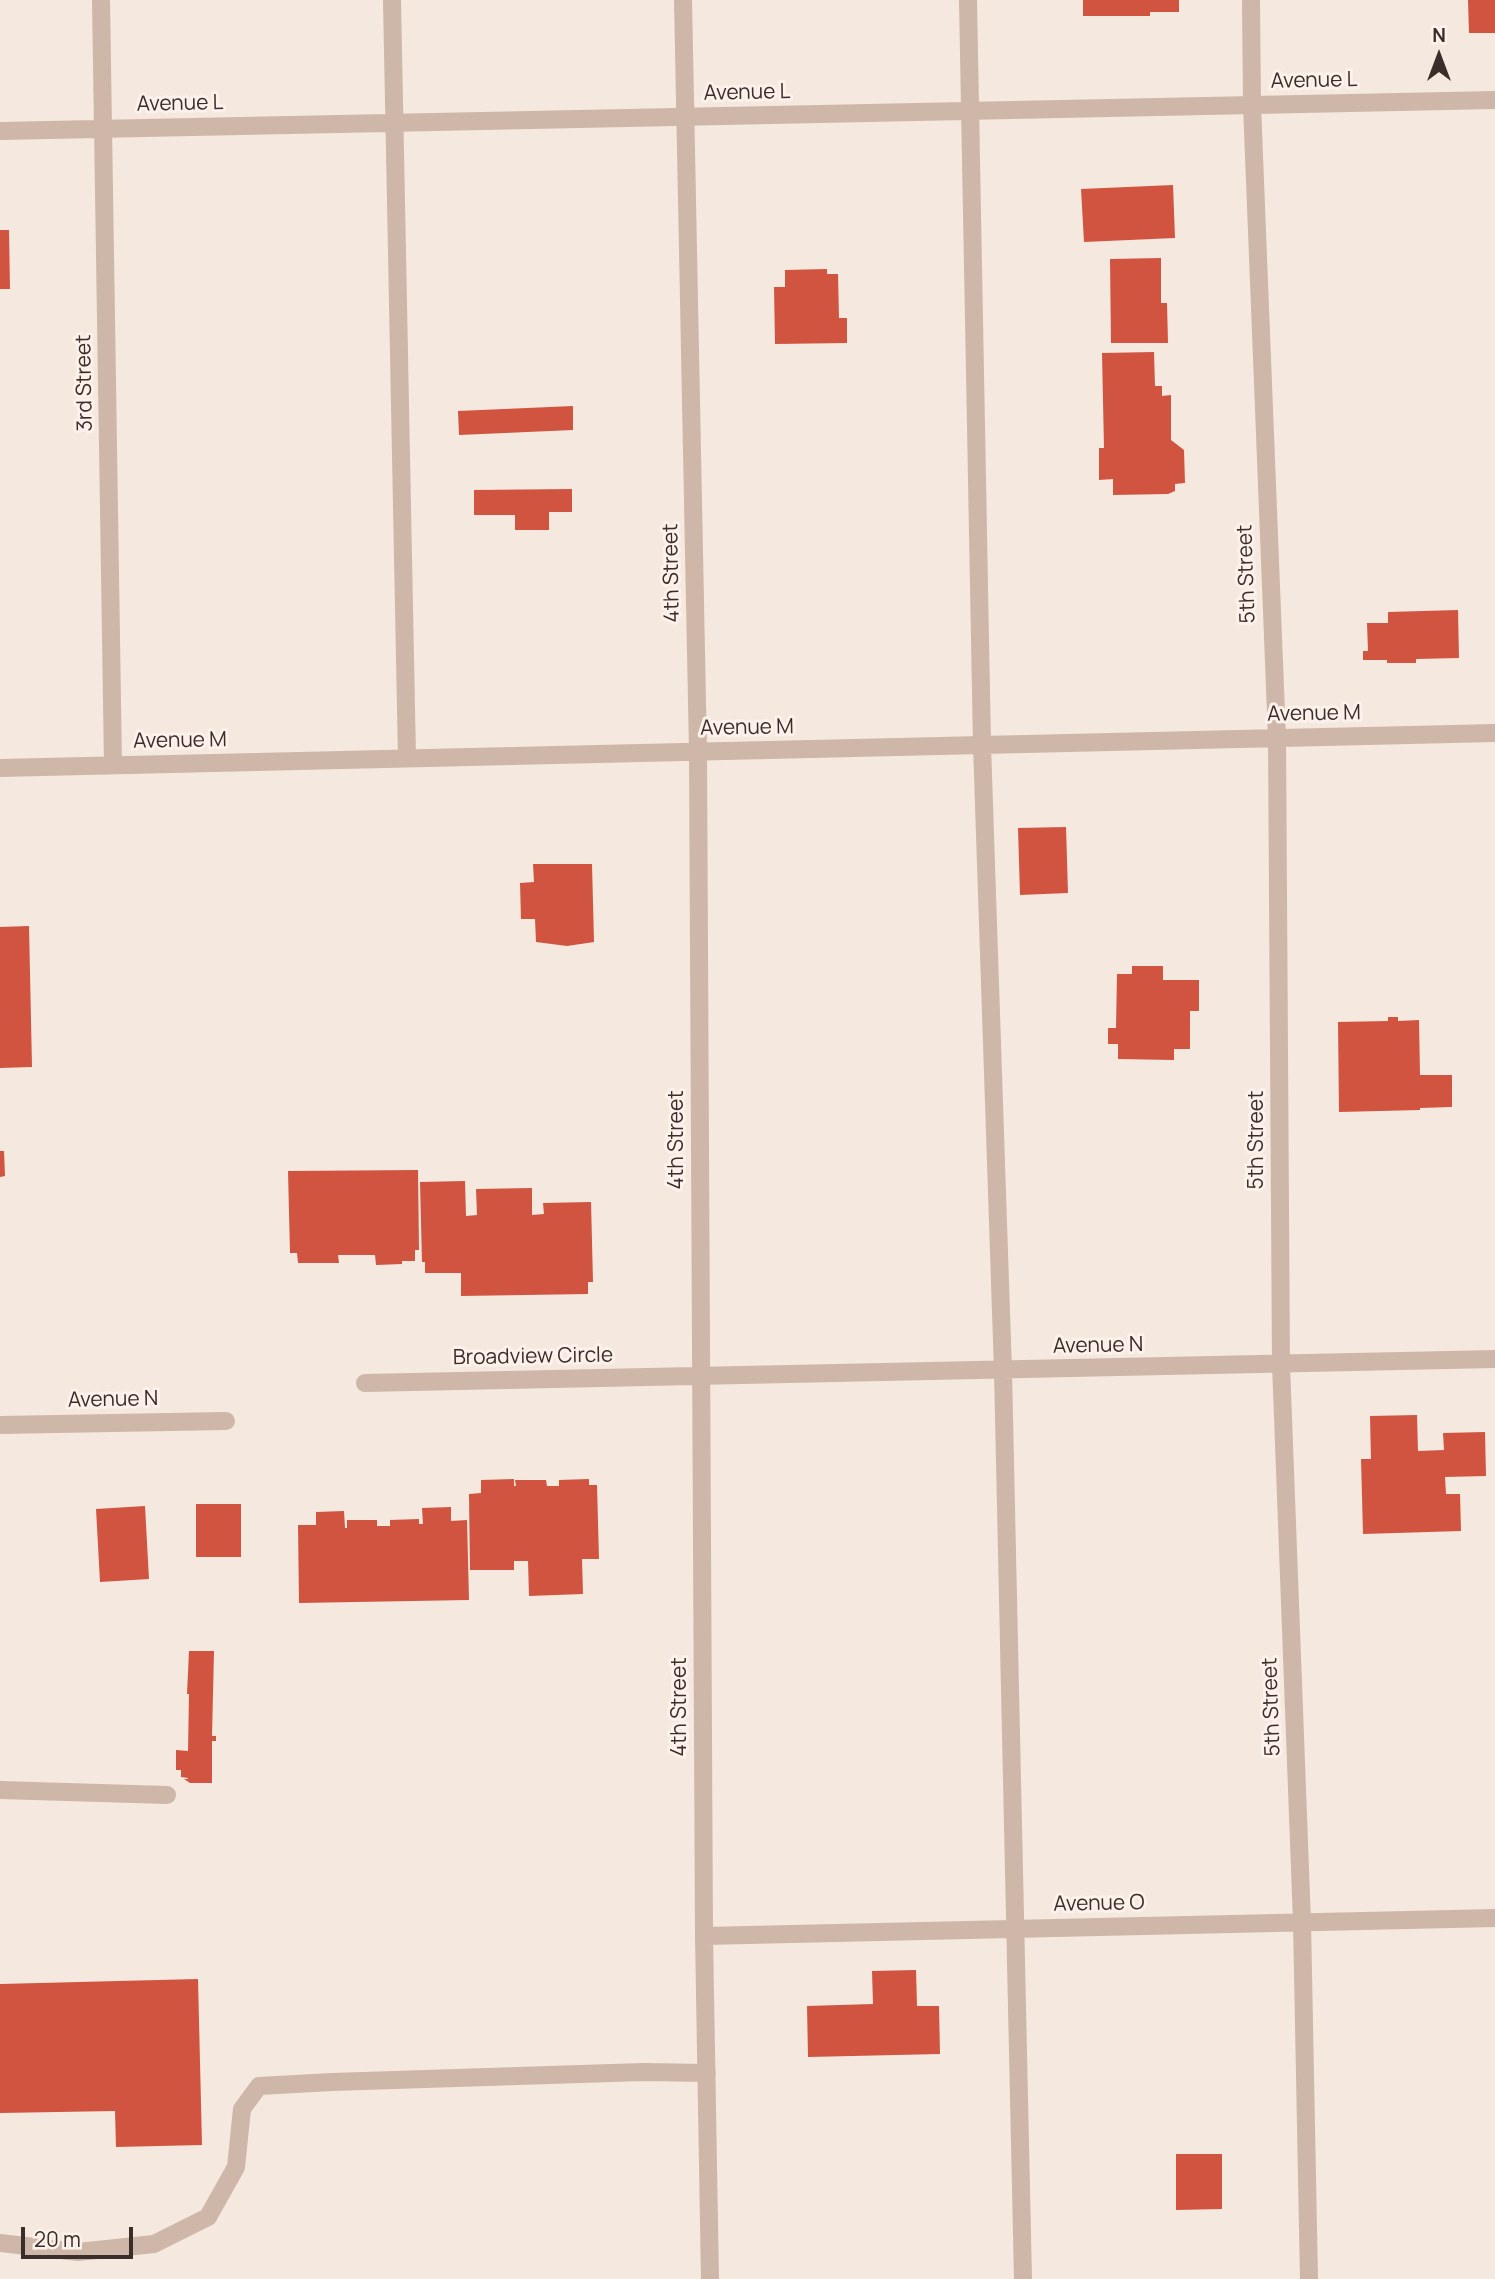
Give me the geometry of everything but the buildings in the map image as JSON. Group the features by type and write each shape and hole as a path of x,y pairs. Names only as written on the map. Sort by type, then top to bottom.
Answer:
{"street":[{"name":"3rd Street","path":"101,0 113,765"},
{"path":"392,0 407,758"},
{"name":"4th Street","path":"683,0 698,752 704,1936 710,2279"},
{"path":"968,0 982,745 1003,1371 1023,2279"},
{"name":"5th Street","path":"1251,0 1252,105 1277,738 1282,1364 1303,1922 1309,2279"},
{"name":"Avenue L","path":"0,131 1495,100"},
{"name":"Avenue M","path":"0,768 1495,733"},
{"name":"Avenue N","path":"701,1377 1495,1359"},
{"name":"Broadview Circle","path":"365,1383 701,1377"},
{"name":"Avenue N","path":"0,1425 226,1421"},
{"path":"0,1790 167,1796"},
{"name":"Avenue O","path":"704,1936 1495,1918"},
{"path":"0,2243 78,2252 154,2244 208,2217 236,2167 242,2109 259,2087 346,2081 643,2072 707,2073"}]}
